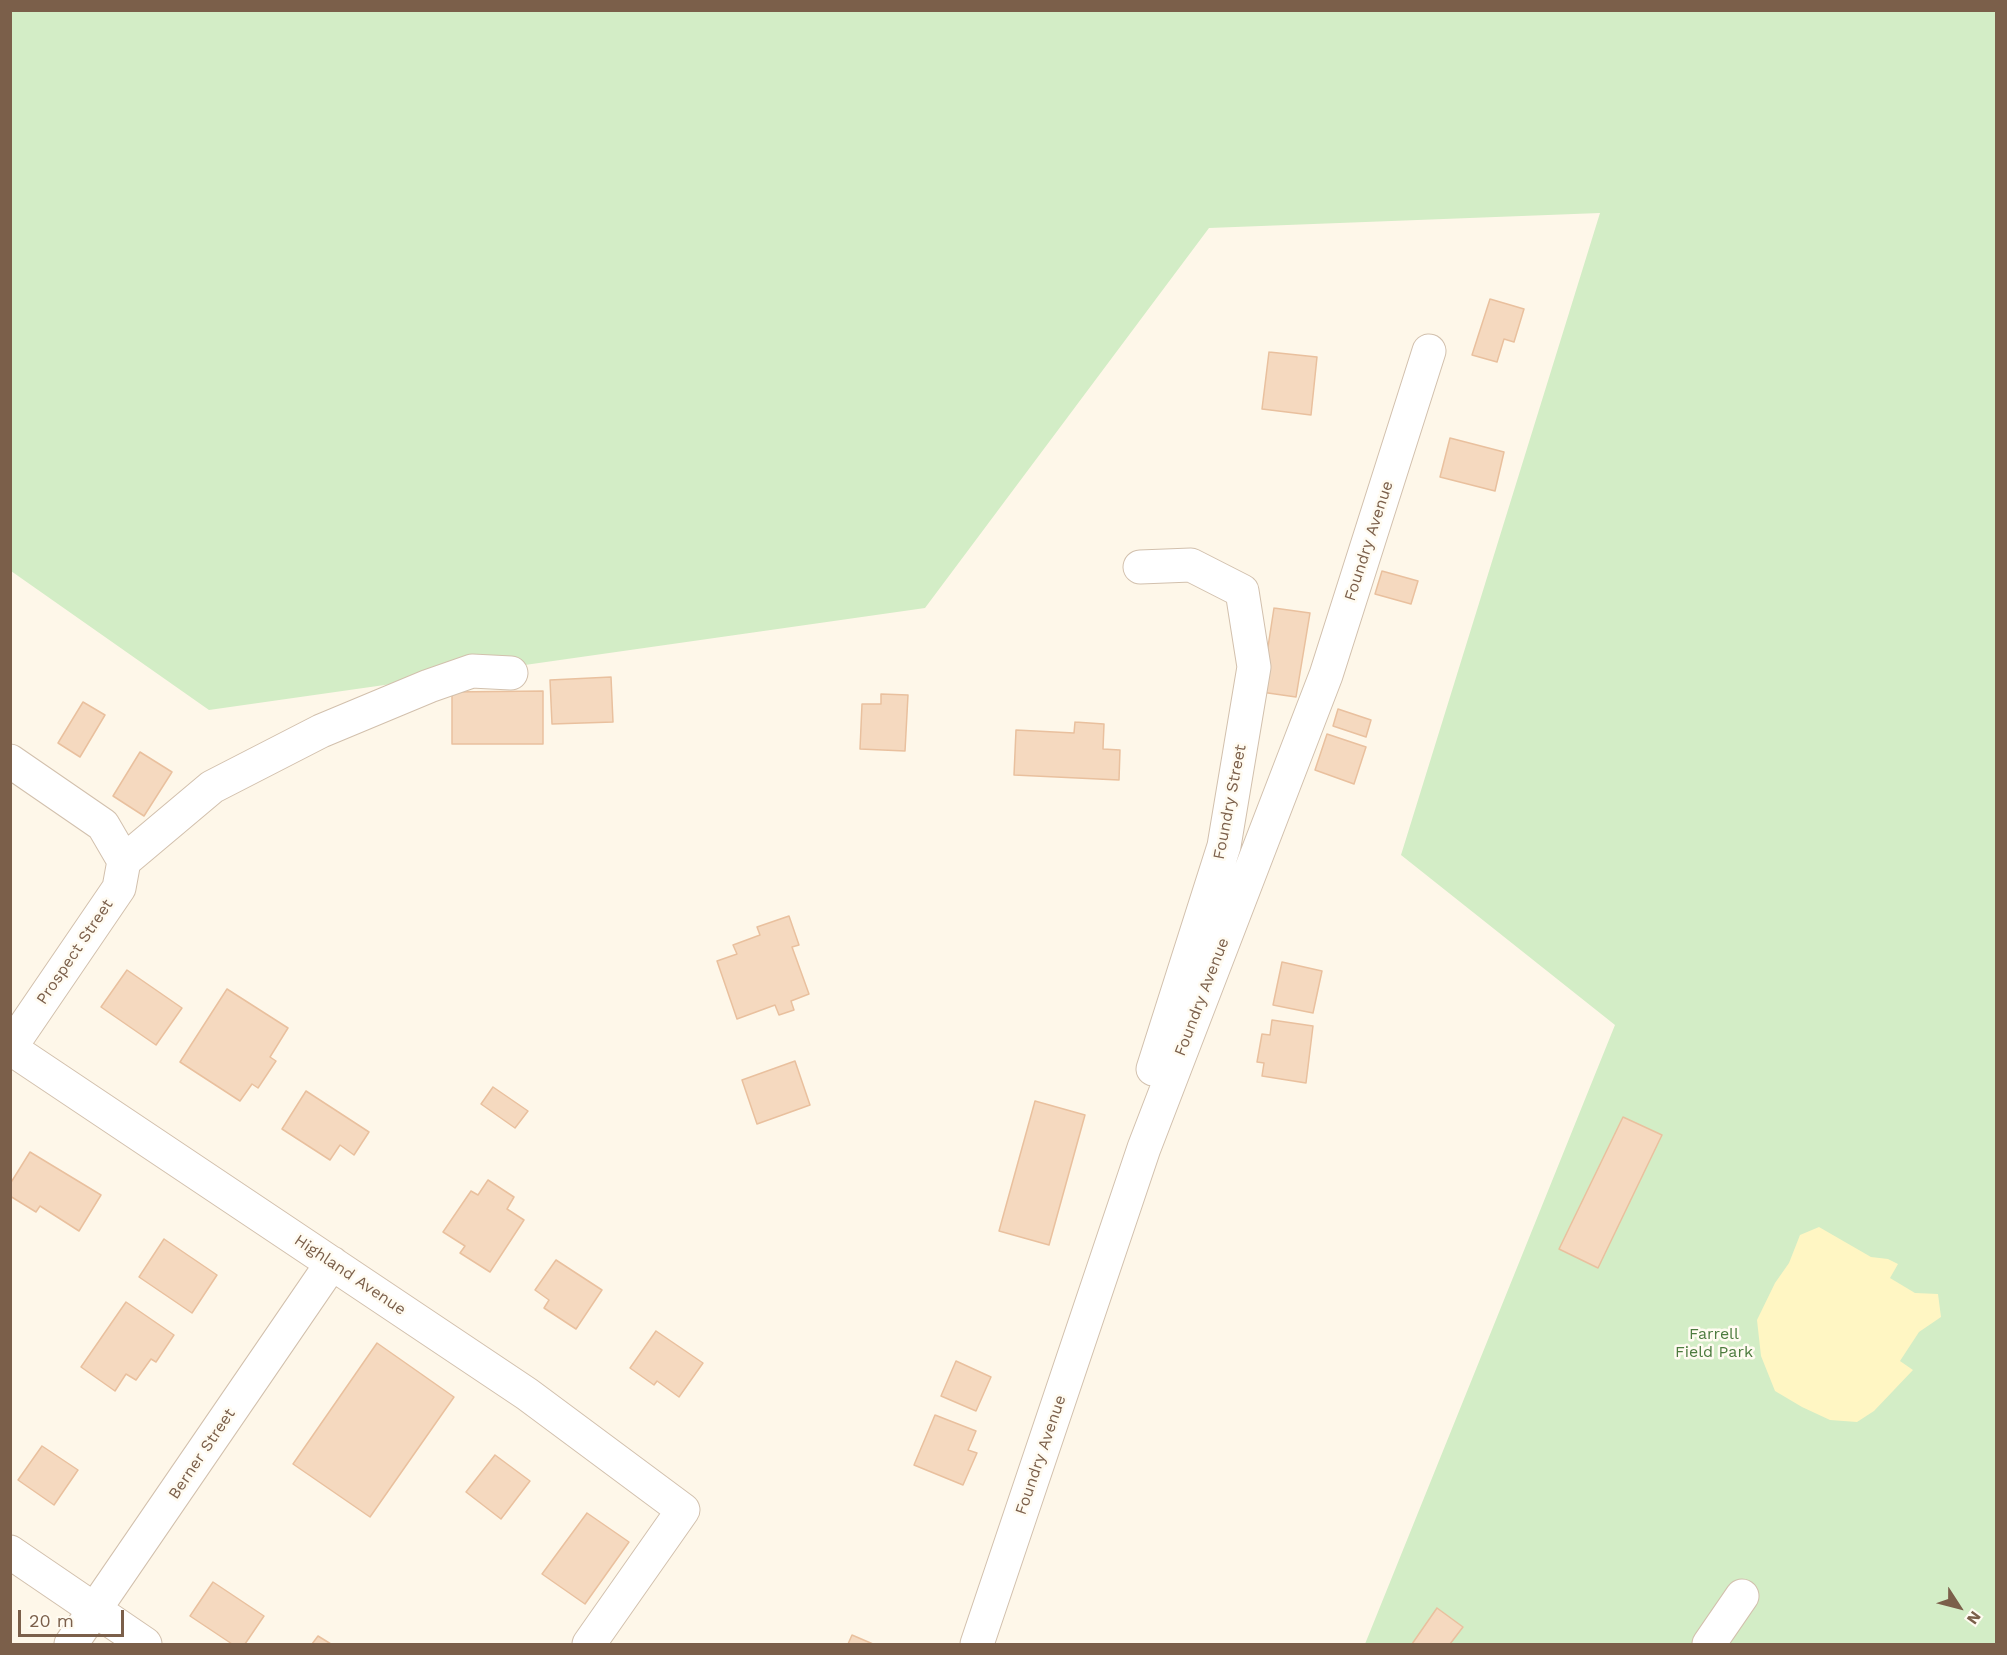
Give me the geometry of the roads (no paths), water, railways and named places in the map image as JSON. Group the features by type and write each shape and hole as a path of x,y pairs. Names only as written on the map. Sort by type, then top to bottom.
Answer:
{"street":[{"name":"Foundry Avenue","path":"977,1644 1144,1148 1326,675 1429,351"},
{"name":"Foundry Street","path":"1140,567 1191,565 1242,591 1254,667 1224,846 1146,1091 1144,1148"},
{"path":"10,761 103,825 124,861 212,787 321,731 472,670 511,673"},
{"name":"Prospect Street","path":"10,1048 119,888 124,861"},
{"name":"Highland Avenue","path":"10,1048 527,1394 683,1510 589,1644"},
{"name":"Berner Street","path":"71,1644 332,1263"},
{"path":"10,1552 145,1644"},
{"path":"1709,1644 1742,1596"}],"park label":[{"name":"Farrell Field Park","path":"1714,1343"}]}
